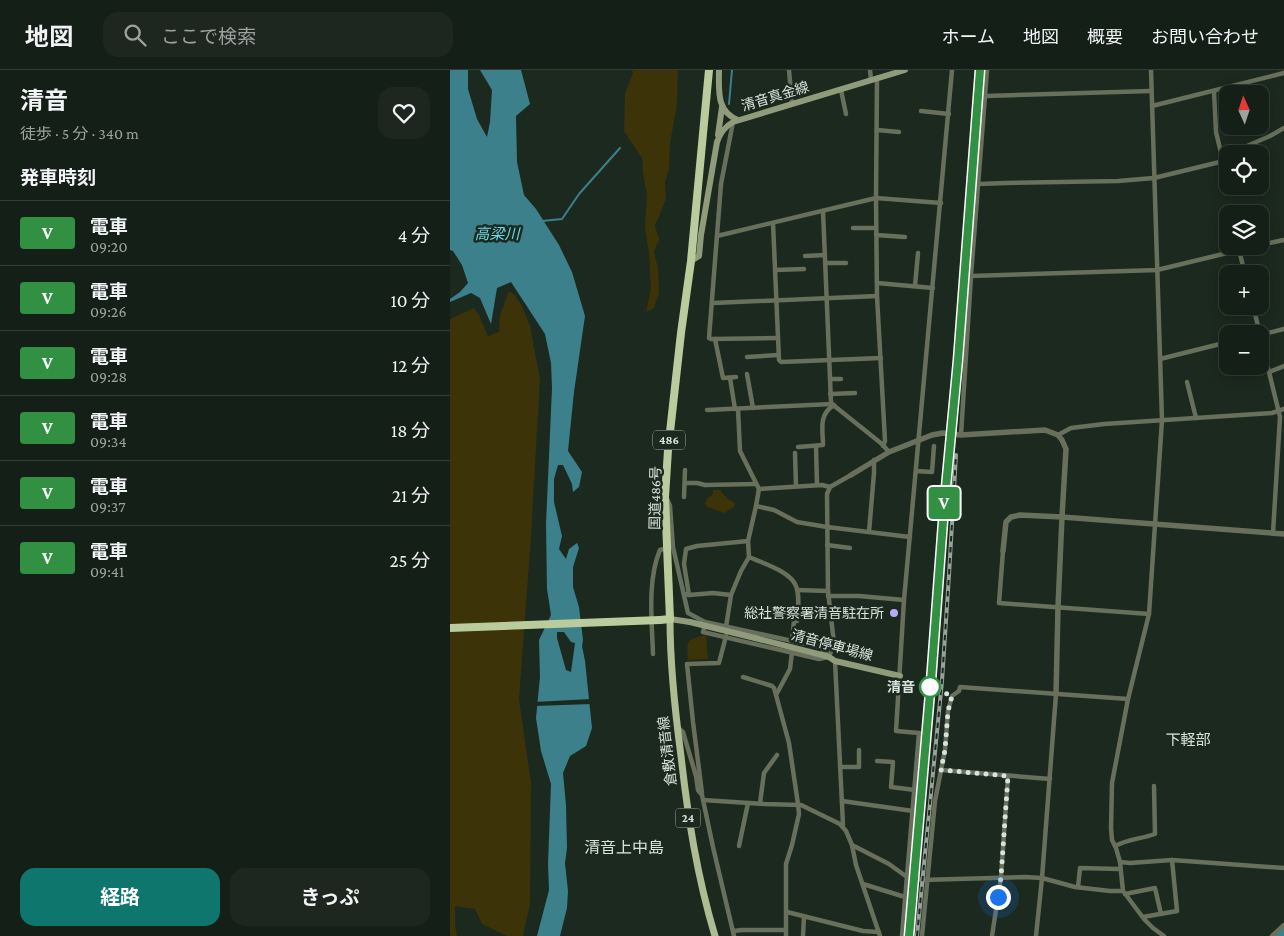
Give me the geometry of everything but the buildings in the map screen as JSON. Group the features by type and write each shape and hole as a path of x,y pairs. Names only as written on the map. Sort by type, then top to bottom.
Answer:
{"highway":[{"name":"国道486号","path":"670,619 666,497 668,450 691,261 710,70"},
{"path":"450,628 670,619"}],"main road":[{"name":"清音真金線","path":"720,70 719,92 722,107 726,114 735,121"},
{"name":"清音真金線","path":"718,137 725,126 735,121 905,70"},
{"path":"691,261 699,256 722,107"},
{"name":"清音停車場線","path":"670,619 755,638 829,657 835,661 900,676"},
{"name":"倉敷清音線","path":"670,619 677,727 691,837 714,936"}],"street":[{"path":"788,70 792,104"},
{"path":"870,70 874,79 878,130 876,198 877,296 884,446"},
{"path":"902,936 920,734 896,732 904,600 952,70"},
{"path":"961,434 987,70"},
{"path":"1150,70 1162,420 1149,614 1128,699 1112,783 1111,828 1112,840 1120,862 1124,892 1143,918 1164,936"},
{"path":"1152,106 1284,73"},
{"path":"841,90 846,114"},
{"path":"1214,90 1216,132 1220,145"},
{"path":"986,96 1151,91"},
{"path":"921,111 949,114"},
{"path":"735,121 721,184 709,338 778,338"},
{"path":"1249,145 1284,128"},
{"path":"878,130 899,132"},
{"path":"979,184 1118,181 1154,178 1219,162"},
{"path":"717,236 876,198 941,203"},
{"path":"823,211 831,402 884,446 888,452"},
{"path":"773,223 779,360 781,362 881,358"},
{"path":"854,228 876,228"},
{"path":"876,235 905,238"},
{"path":"1269,243 1284,240"},
{"path":"915,286 918,253"},
{"path":"805,256 825,255"},
{"path":"971,276 1157,270 1219,255"},
{"path":"825,263 846,263"},
{"path":"775,270 804,268"},
{"path":"877,283 933,288"},
{"path":"712,303 877,296"},
{"path":"1269,332 1284,329"},
{"path":"715,339 722,378 736,377"},
{"path":"1160,359 1219,344"},
{"path":"747,357 778,355"},
{"path":"1273,533 1281,410 1269,372 1284,366"},
{"path":"747,374 753,408"},
{"path":"726,627 731,595 748,557 748,541 756,506 757,486 740,451 736,409 730,378"},
{"path":"830,379 841,379"},
{"path":"1187,382 1196,418"},
{"path":"830,394 855,393"},
{"path":"707,410 833,405"},
{"path":"798,447 823,445 822,419 833,405"},
{"path":"1058,436 1071,428 1104,424 1272,413 1281,410"},
{"path":"829,657 834,643 828,594 827,494 830,487 888,452 932,435 1045,430 1062,440 1066,450 1058,607 1056,694 1036,936"},
{"path":"816,446 818,485"},
{"path":"916,471 932,472 934,446"},
{"path":"795,453 796,486"},
{"path":"869,532 874,460"},
{"path":"1277,461 1284,462"},
{"path":"684,497 685,470"},
{"path":"685,483 757,486 818,485 830,487"},
{"path":"666,497 670,506 673,547 686,595"},
{"path":"756,506 774,510 797,522 910,537"},
{"path":"1149,614 999,603 1006,522 1011,517 1020,515 1284,534"},
{"path":"748,541 697,546 686,549 684,564 688,613 705,622 820,647 829,657"},
{"path":"827,545 850,548"},
{"path":"653,654 652,588 656,558 660,550 667,548"},
{"path":"748,557 775,568 794,582 798,602 792,641"},
{"path":"797,590 904,600"},
{"path":"686,595 713,593 731,595"},
{"path":"705,622 703,632 819,658 829,657"},
{"path":"726,636 719,663 688,664 693,722 703,797 713,847 733,934 742,930 786,930"},
{"path":"776,695 790,669 792,652"},
{"path":"835,661 842,826"},
{"path":"743,677 768,684 774,688 789,743 798,814 786,864 786,936"},
{"path":"922,936 936,796 945,750 948,711 952,696 959,692 960,687 1128,699"},
{"path":"677,727 683,732 696,776 698,790 703,797 760,804 798,804 832,819 842,826 852,845 856,865 879,934 787,912"},
{"path":"840,767 859,767 858,750"},
{"path":"760,804 764,772 777,755"},
{"path":"877,761 893,762 891,787 915,790"},
{"path":"941,770 1050,779"},
{"path":"992,936 1001,877 1008,776"},
{"path":"1115,846 1125,841 1146,838 1155,834 1154,786"},
{"path":"842,801 913,811"},
{"path":"739,846 748,802"},
{"path":"852,845 889,864 907,877 922,880 1025,877 1042,878 1078,887 1110,891 1124,892 1155,888 1161,914"},
{"path":"1120,862 1172,860 1284,868"},
{"path":"1143,918 1177,911 1172,860"},
{"path":"1078,887 1080,868 1120,869"},
{"path":"863,884 906,896"},
{"path":"803,936 804,917"},
{"path":"1272,936 1284,925"}],"shaded area":[{"path":"632,70 678,70 677,104 670,144 669,169 665,182 666,199 655,226 659,239 654,252 658,268 659,293 654,308 646,312 651,288 645,227 647,195 642,158 624,131 625,93 633,73"},
{"path":"509,291 515,295 522,306 530,326 540,379 519,699 531,783 530,904 523,936 507,936 482,924 475,909 455,906 457,936 450,936 450,319 474,308 488,336 499,332 500,315"},
{"path":"713,490 720,490 728,499 735,503 734,507 724,513 708,507 705,504 707,499 713,494"},
{"path":"706,635 708,659 688,660 687,649 689,642 694,638"}],"water":[{"name":"高梁川","path":"450,70 468,70 468,89 477,119 487,137 492,90 480,70 521,70 530,104 516,116 517,162 524,195 536,209 559,245 572,272 585,316 568,451 582,472 579,487 573,492 572,484 563,465 558,465 554,479 554,502 562,536 559,549 566,559 569,549 577,543 579,548 573,567 573,587 579,607 592,728 586,746 570,756 563,773 567,848 565,863 568,891 567,908 560,936 537,936 549,890 551,784 541,751 536,718 540,677 539,640 551,615 547,589 546,524 552,388 551,363 545,334 511,282 497,288 491,324 480,298 471,293 450,302 450,299 468,283 462,265 453,251 450,250","holes":["557,632 564,632 571,642 575,643 571,672 566,670 557,638"]}],"pier":[{"path":"591,699 592,704 534,706 534,702"}],"waterway":[{"path":"729,104 732,70"},
{"path":"542,221 562,219 579,194 620,148"},
{"path":"1279,936 1284,931"}],"railway":[{"path":"909,936 958,360 980,70"},
{"path":"917,936 942,681 956,455"}],"train":[{"name":"V","path":"909,936 958,360 980,70"}],"place":[{"name":"総社警察署清音駐在所","path":"894,613"},
{"name":"清音","path":"930,687"}],"district":[{"name":"下軽部","path":"1188,740"},
{"name":"清音上中島","path":"624,847"}],"route":[{"path":"930,687 952,696 948,711 945,750 941,770 1008,776 998,897"}]}
